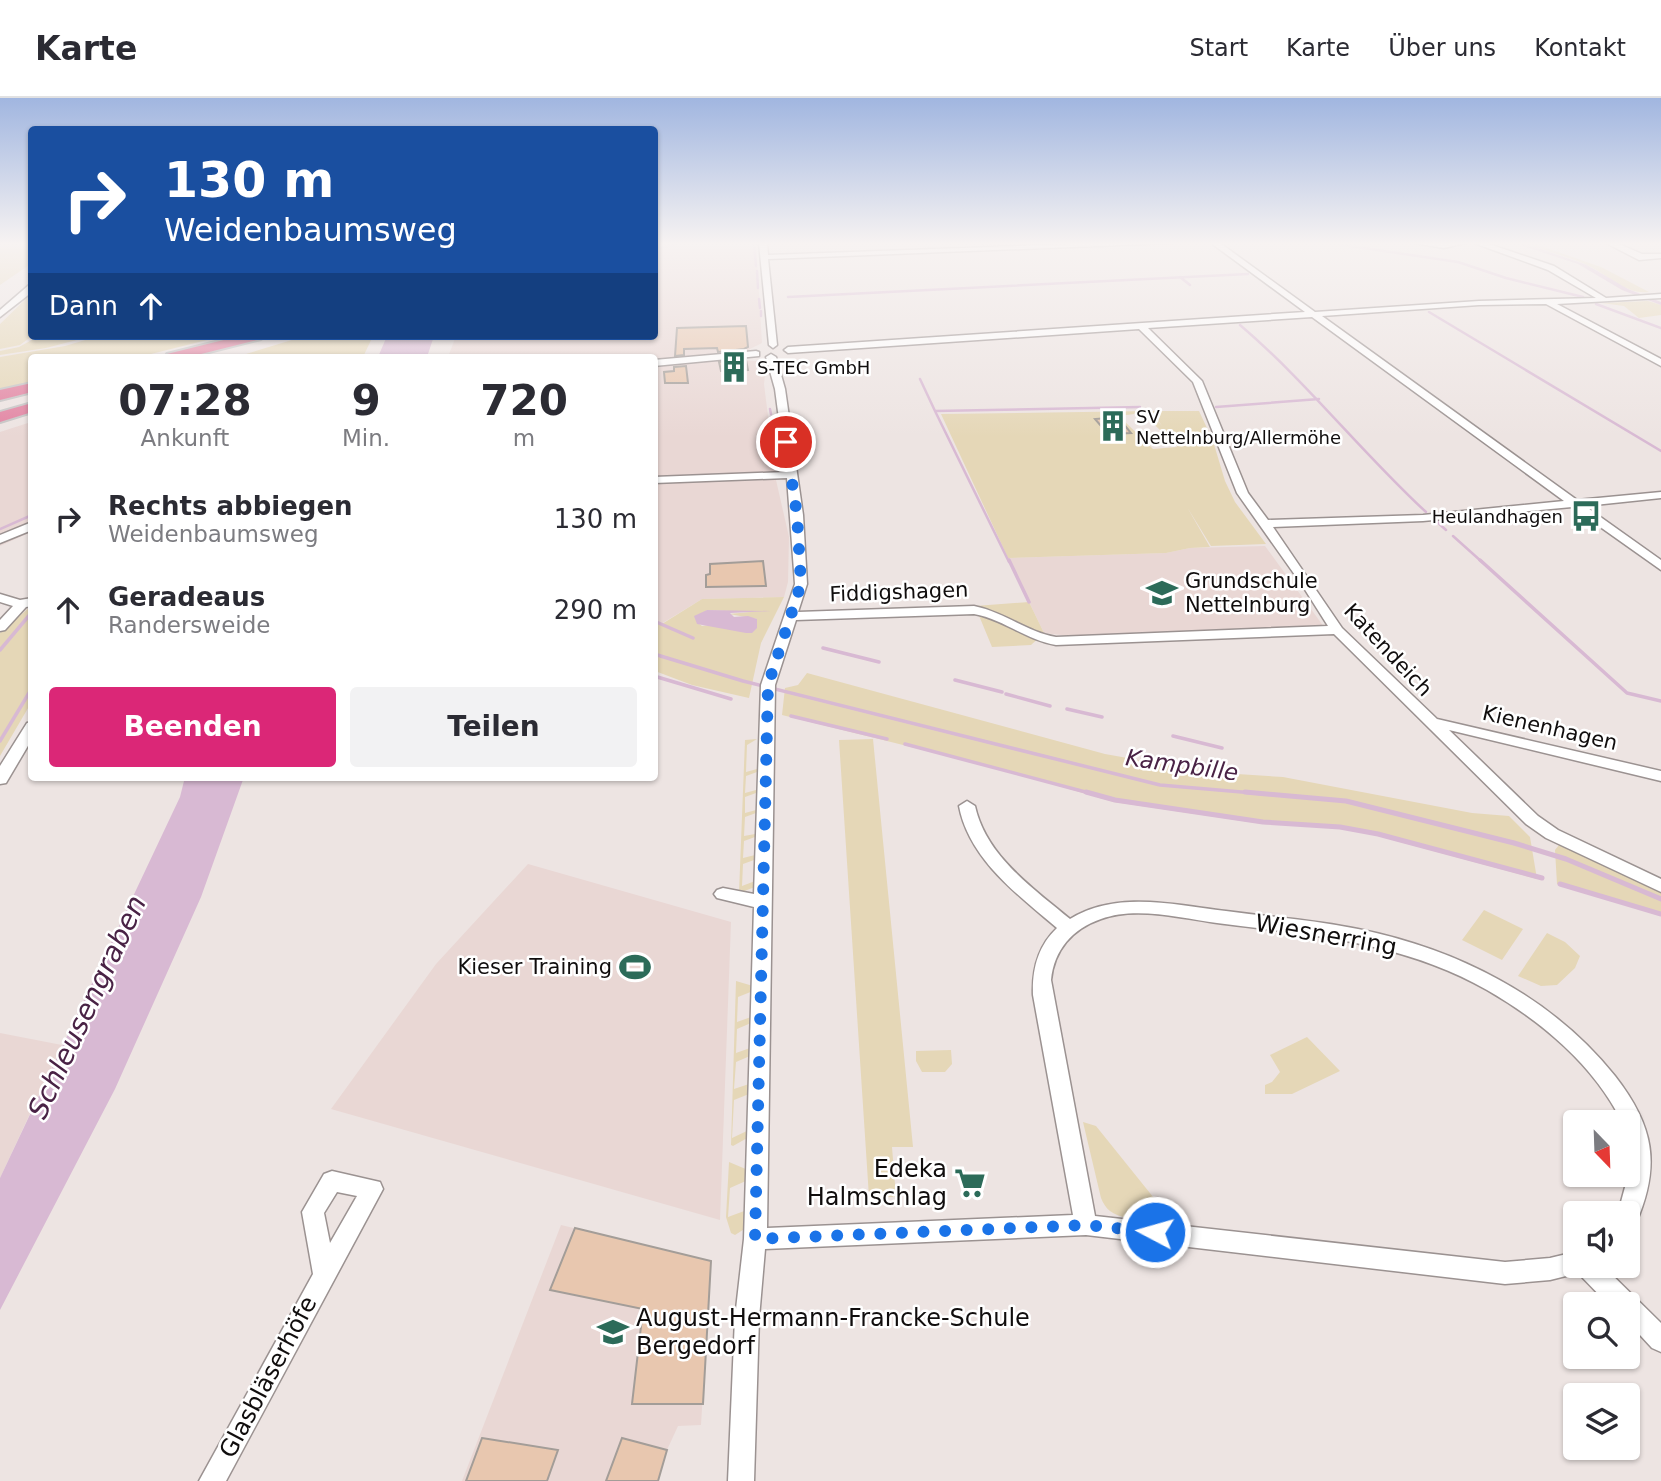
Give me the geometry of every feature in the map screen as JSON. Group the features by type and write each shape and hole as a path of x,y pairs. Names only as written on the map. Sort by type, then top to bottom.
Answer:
{"highway":[{"path":"166,354 229,340"},
{"path":"182,354 231,340"},
{"path":"194,354 233,340"},
{"path":"0,397 28,390"},
{"path":"0,417 28,408"}],"street":[{"path":"741,1481 747,1318 755,1239 769,674 792,616 801,584 797,518 780,389 772,351 769,308"},
{"path":"1301,308 1661,566"},
{"path":"658,363 756,354 754,351 758,347 781,356 788,350 1409,308"},
{"path":"1557,308 1661,363"},
{"name":"Katendeich","path":"1141,326 1197,381 1238,485 1298,569 1337,630 1511,802 1552,834 1661,886"},
{"path":"658,481 791,475"},
{"path":"1264,524 1423,518 1661,495"},
{"path":"0,539 28,527"},
{"path":"0,598 26,603"},
{"path":"0,626 26,603"},
{"name":"Fiddigshagen","path":"792,616 974,610 998,616 1037,638 1056,641 1337,630"},
{"name":"Kienenhagen","path":"1429,722 1661,776"},
{"path":"0,779 28,733"},
{"path":"967,806 974,834 1032,897 1068,927"},
{"path":"723,894 762,902"},
{"name":"Wiesnerring","path":"1086,1225 1040,978 1041,965 1068,927 1098,913 1139,909 1361,936 1399,946 1474,974 1528,1004 1558,1026 1600,1069 1631,1114 1642,1164 1634,1201"},
{"path":"755,1239 1086,1225 1505,1273 1563,1265"},
{"name":"Glasbläserhöfe","path":"212,1481 324,1273"},
{"path":"1599,1278 1613,1292"},
{"path":"1640,1319 1661,1340"}],"shaded area":[{"path":"17,308 28,308 28,339 20,345 0,349 0,324"},
{"path":"658,308 760,308 762,343 748,350 728,353 734,360 756,361 758,374 765,375 776,480 789,537 788,582 784,597 702,599 661,624 658,622 658,354 449,354 454,340 658,340"},
{"path":"1626,308 1661,308 1661,315 1639,318"},
{"path":"32,340 77,340 0,355 0,351 19,347"},
{"path":"85,340 207,340 151,354 28,354 28,385 0,391 0,357"},
{"path":"292,340 371,340 364,354 246,354"},
{"path":"1150,411 1162,426 1152,411 1199,411 1235,502 1266,544 1211,546 1187,507 1210,547 1166,553 1008,558 941,414","holes":["1142,413 1177,446 1153,449 1119,416"]},
{"path":"28,423 28,533 0,546 0,432"},
{"name":"Grundschule Nettelnburg","path":"1265,546 1324,627 1070,636 1044,633 1008,558 1166,553 1190,548"},
{"path":"784,597 761,643 749,698 692,685 658,672 658,622 662,624 702,599","holes":["707,610 750,612 729,614 757,619 702,626 698,623"]},
{"path":"1029,602 1044,633 1031,645 992,647 975,606"},
{"path":"28,609 28,708 0,756 0,633"},
{"path":"807,673 1105,754 1206,772 1283,777 1472,813 1509,816 1530,837 1537,879 1340,828 1263,824 1114,802 1004,770 782,715 785,688 798,685"},
{"path":"757,739 747,745 746,772 757,769 757,772 746,776 745,793 756,790 756,793 745,797 745,813 756,810 756,813 745,817 744,836 755,834 755,837 744,841 743,858 755,855 754,860 743,864 742,886 755,881 755,887 739,893 745,740"},
{"path":"873,739 913,1147 892,1147 896,1197 869,1197 839,740"},
{"path":"1559,845 1661,891 1661,916 1630,904 1557,884 1555,850"},
{"path":"528,864 731,922 720,1220 331,1109 436,964"},
{"path":"1484,910 1523,929 1502,960 1462,940"},
{"path":"1547,933 1565,942 1580,956 1575,968 1557,985 1541,986 1518,976"},
{"path":"736,981 753,986 753,991 738,997 737,1022 751,1017 751,1023 737,1029 736,1053 750,1048 750,1056 736,1062 734,1089 749,1084 749,1094 734,1100 732,1138 749,1130 749,1137 733,1146 731,1145"},
{"path":"0,1033 62,1045 0,1178"},
{"path":"1307,1037 1340,1071 1292,1094 1265,1094 1265,1085 1272,1082 1280,1072 1270,1055"},
{"path":"951,1050 952,1064 945,1072 922,1072 916,1061 916,1051"},
{"path":"1083,1122 1096,1126 1170,1218 1157,1222 1140,1221 1123,1217 1107,1208 1101,1198"},
{"path":"729,1162 748,1170 748,1180 730,1188 728,1217 747,1210 746,1228 735,1235 731,1233 726,1217"},
{"name":"August-Hermann-Francke-Schule Bergedorf","path":"561,1225 711,1261 701,1425 678,1426 667,1450 643,1481 462,1481"}],"water":[{"path":"385,340 433,340 428,354 379,354"},
{"path":"707,610 771,611 730,613 734,617 748,616 757,619 757,628 752,633 746,633 697,624 694,616"},
{"name":"Schleusengraben","path":"184,781 243,781 201,897 115,1089 0,1310 0,1178 180,797"}],"building":[{"path":"746,326 748,347 744,349 718,352 717,348 684,349 684,355 675,356 677,328"},
{"name":"S-TEC GmbH","path":"746,360 748,370 721,371 719,362"},
{"path":"686,366 688,383 665,383 664,372 674,371 674,367"},
{"name":"SV Nettelnburg/Allermöhe","path":"1118,417 1131,433 1108,434 1095,419"},
{"path":"763,561 766,586 706,587 710,564"},
{"path":"575,1228 711,1261 703,1404 632,1404 643,1309 550,1290"},
{"path":"482,1438 558,1450 547,1481 466,1481"},
{"path":"622,1438 667,1450 658,1481 606,1481"}],"waterway":[{"path":"1606,308 1661,328"},
{"path":"761,311 761,316"},
{"path":"1429,312 1661,451"},
{"path":"1240,325 1316,399"},
{"path":"920,379 935,411"},
{"path":"1216,407 1316,399"},
{"path":"1316,399 1426,512"},
{"path":"935,411 1140,407"},
{"path":"770,409 771,414"},
{"path":"935,411 1009,562"},
{"path":"771,417 773,429"},
{"path":"0,529 28,517"},
{"path":"1435,520 1446,530"},
{"path":"1453,536 1482,562"},
{"path":"1009,560 1029,602"},
{"path":"1480,560 1627,693 1661,701"},
{"path":"0,650 28,617"},
{"path":"658,623 693,638"},
{"path":"823,648 879,662"},
{"name":"Kampbille","path":"658,655 743,681 1160,785 1265,794"},
{"path":"658,677 731,699"},
{"path":"955,680 1002,692"},
{"path":"1006,694 1050,706"},
{"path":"0,741 28,695"},
{"path":"1067,709 1102,717"},
{"path":"791,716 887,739"},
{"path":"1173,736 1222,748"},
{"path":"905,744 1093,794"},
{"path":"1086,792 1115,800 1263,822 1340,827 1378,834 1542,878"},
{"name":"Kampbille","path":"1245,792 1346,801 1514,843 1566,859 1661,899"},
{"path":"1560,884 1661,914"}],"place":[{"name":"S-TEC GmbH","path":"734,367"},
{"name":"SV Nettelnburg/Allermöhe","path":"1113,426"},
{"name":"Heulandhagen","path":"1586,516"},
{"name":"Grundschule Nettelnburg","path":"1162,593"},
{"name":"Kieser Training","path":"635,967"},
{"name":"Edeka Halmschlag","path":"970,1183"},
{"name":"August-Hermann-Francke-Schule Bergedorf","path":"613,1332"}],"route":[{"path":"786,442 797,515 801,584 792,616 769,674 768,685 755,1239 1086,1225 1155,1232"}]}
